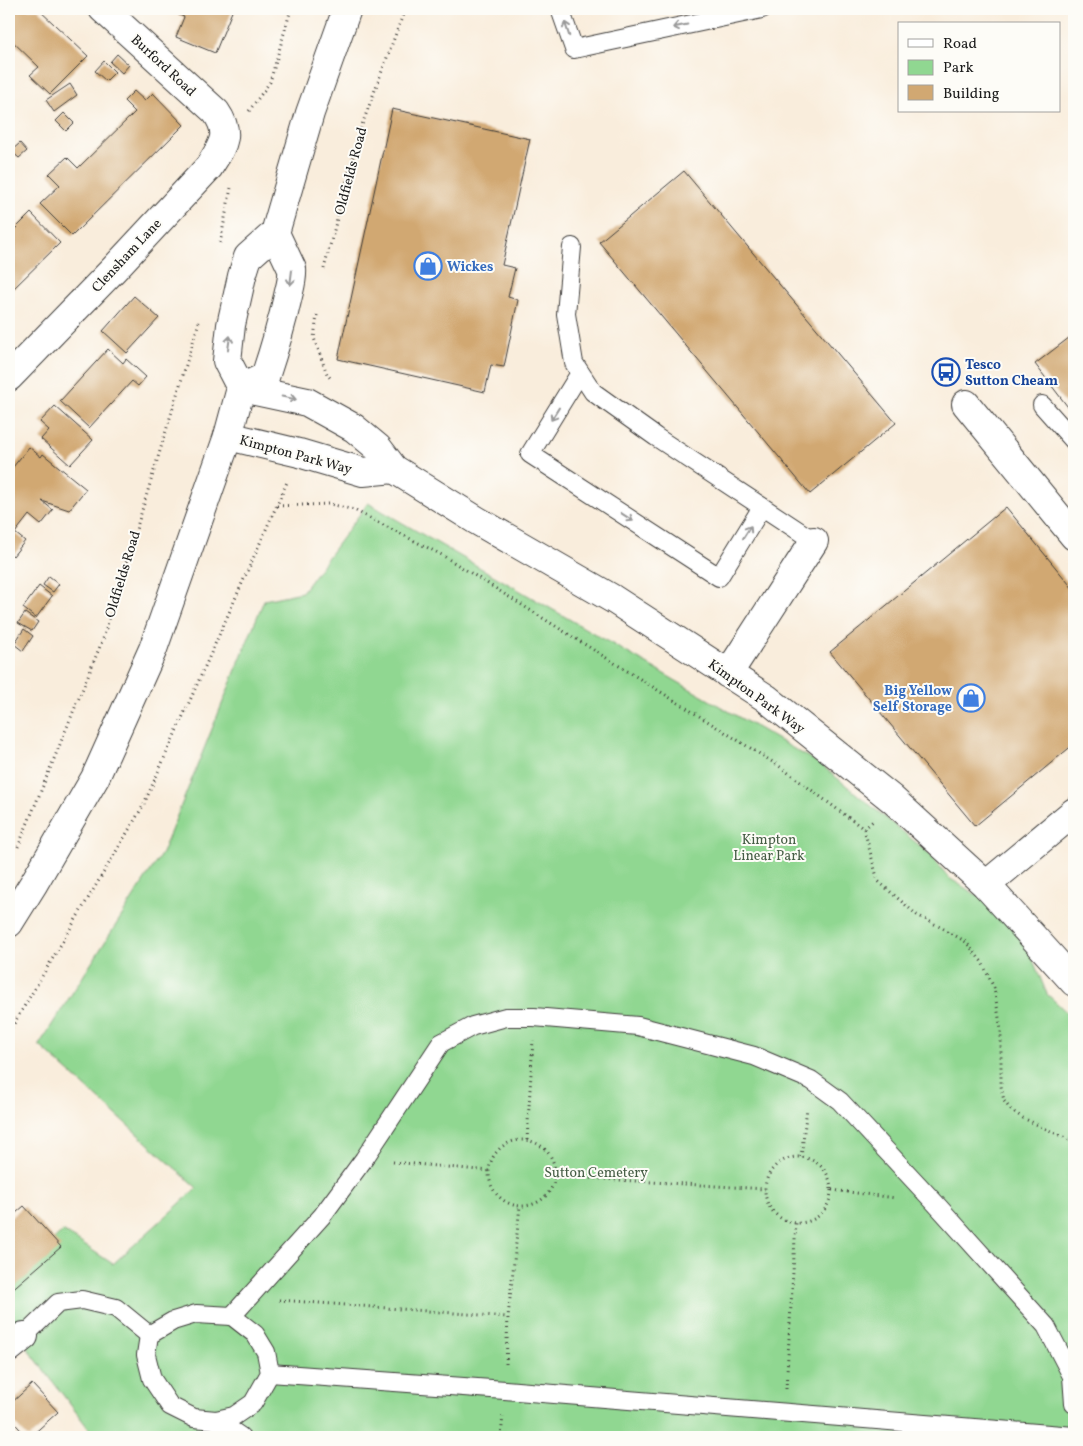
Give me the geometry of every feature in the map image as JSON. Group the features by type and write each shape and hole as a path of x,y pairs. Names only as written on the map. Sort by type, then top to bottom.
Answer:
{"main road":[{"name":"Burford Road","path":"103,9 216,112 223,123"},
{"path":"9,923 96,778 153,649 228,436 241,388 227,361 237,300 248,258 275,233 310,113 347,9"},
{"name":"Clensham Lane","path":"9,377 114,269 209,167 219,151 225,136 223,123"},
{"path":"241,388 265,376 280,329 289,291 292,268 275,233"},
{"name":"Kimpton Park Way","path":"241,388 307,402 354,428 378,448 394,469 476,520 613,599 766,698 892,800 986,885 1074,982"},
{"path":"966,404 1074,536"},
{"name":"Kimpton Park Way","path":"228,436 298,453 363,472 394,469"},
{"path":"728,674 814,541"},
{"path":"986,885 1074,812"}],"lane":[{"path":"560,9 574,49 762,9"},
{"path":"572,247 566,314 574,363 593,392 656,437 814,541"},
{"path":"580,373 530,454 719,577 762,507"},
{"path":"1042,405 1074,442"},
{"path":"232,1316 322,1216 364,1159 441,1043 473,1026 506,1017 534,1017 638,1026 754,1056 811,1080 840,1101 1046,1326 1072,1376 1074,1404"},
{"path":"17,1342 58,1303 82,1300 116,1308 149,1335"},
{"path":"196,1314 232,1316 254,1334 266,1352 270,1374 253,1402 234,1416 216,1420 194,1418 170,1406 152,1379 146,1355 149,1335 173,1321 196,1314"},
{"path":"270,1374 505,1390 1074,1436"},
{"path":"216,1420 240,1437"}],"path":[{"path":"249,110 270,82 291,9"},
{"name":"Oldfields Road","path":"322,275 359,133 405,9"},
{"path":"318,311 314,338 327,374 333,381"},
{"name":"Oldfields Road","path":"16,850 103,639 200,318"},
{"path":"9,1032 143,806 288,482"},
{"path":"278,506 330,504 354,510 442,555 779,766 864,829 878,881 917,915 966,942 982,962 994,988 1001,1030 1000,1086 1004,1101 1011,1110 1023,1118 1074,1142"},
{"path":"526,1140 534,1017"},
{"path":"801,1157 811,1080"},
{"path":"526,1140 538,1143 547,1150 553,1160 555,1176 549,1193 530,1205 520,1206 509,1203 499,1196 493,1188 490,1171 490,1165 495,1154 503,1146 513,1141 526,1140"},
{"path":"801,1157 817,1162 831,1181 832,1190 830,1202 824,1211 815,1219 804,1223 789,1222 778,1217 770,1208 765,1189 767,1178 774,1168 782,1161 801,1157"},
{"path":"364,1159 490,1171"},
{"path":"555,1176 765,1189"},
{"path":"832,1190 936,1204"},
{"path":"501,1437 508,1317 520,1206"},
{"path":"785,1412 796,1222"},
{"path":"248,1298 508,1317"}],"green space":[{"path":"368,503 820,764 930,854 949,878 983,899 1025,941 1047,994 1074,1019 1074,1437 95,1437 9,1324 9,1283 63,1231 113,1264 197,1188 39,1045 162,853 264,600 302,592"}],"building":[{"path":"9,9 38,9 88,56 50,94 30,75 39,67 9,38"},
{"path":"167,9 233,9 215,53 176,37 184,17"},
{"path":"117,54 129,65 122,73 110,62"},
{"path":"104,61 115,72 106,81 95,71"},
{"path":"70,84 77,95 54,112 46,100"},
{"path":"134,91 145,101 153,93 184,125 72,236 40,204 60,185 49,174 67,157 78,168 135,112 124,101"},
{"path":"392,109 530,139 502,265 515,268 508,297 518,300 504,367 491,365 485,392 338,359"},
{"path":"64,113 74,123 66,131 56,121"},
{"path":"20,143 27,151 19,158 11,151"},
{"path":"684,171 896,423 810,494 599,242"},
{"path":"9,183 16,190 9,197"},
{"path":"31,213 60,243 9,293 9,235"},
{"path":"134,296 159,318 127,353 103,331"},
{"path":"1074,334 1074,415 1035,364"},
{"path":"108,349 123,363 126,359 146,377 138,386 132,381 89,428 60,401"},
{"path":"55,406 93,440 70,465 41,439 49,430 40,422"},
{"path":"29,447 41,457 43,454 86,489 69,510 42,501 53,510 41,525 29,515 15,533 25,541 13,556 9,552 9,472"},
{"name":"Big Yellow Self Storage","path":"1006,507 1074,590 1074,744 975,826 830,652"},
{"path":"49,576 59,584 53,592 43,585"},
{"path":"39,586 52,596 36,618 23,608"},
{"path":"25,613 38,622 32,631 18,623"},
{"path":"24,629 33,636 23,651 14,644"},
{"path":"24,1206 61,1247 9,1292 9,1219"},
{"path":"32,1384 58,1412 30,1437 27,1437 9,1417 9,1405"}],"place":[{"name":"Wickes","path":"428,266"},
{"name":"Tesco Sutton Cheam","path":"946,372"},
{"name":"Big Yellow Self Storage","path":"971,698"}],"park label":[{"name":"Kimpton Linear Park","path":"769,848"},
{"name":"Sutton Cemetery","path":"596,1172"}]}
